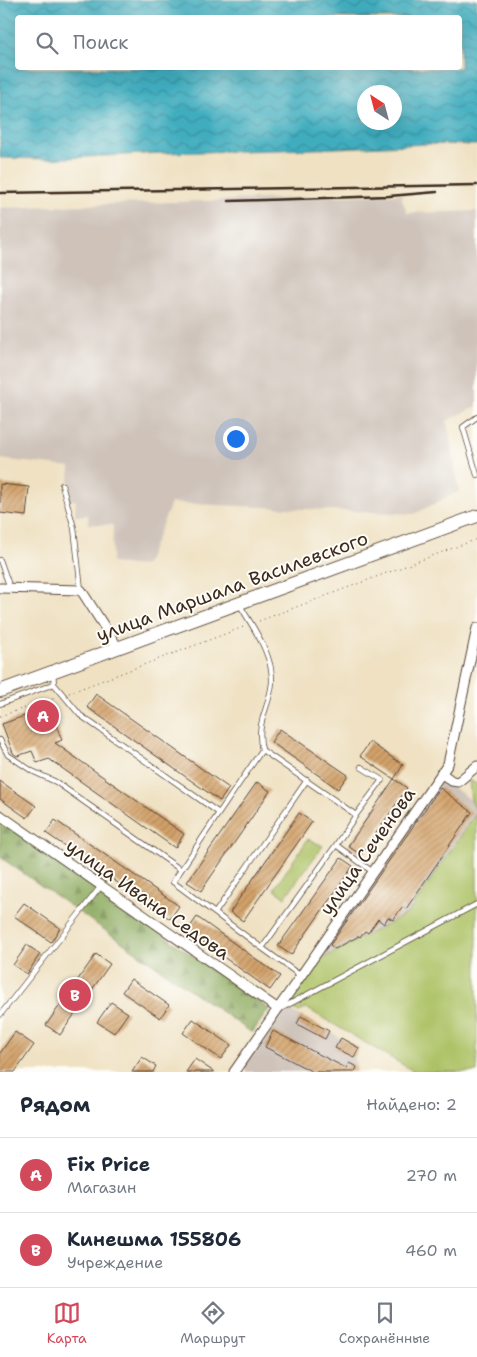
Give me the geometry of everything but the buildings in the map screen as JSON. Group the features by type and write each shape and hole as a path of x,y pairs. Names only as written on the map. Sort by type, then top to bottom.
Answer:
{"street":[{"name":"улица Маршала Василевского","path":"0,691 54,678 118,648 477,516"},
{"path":"0,588 81,590 118,648"},
{"name":"улица Сеченова","path":"234,1072 448,764 477,628"},
{"path":"441,773 452,782 458,782 477,766"},
{"name":"улица Ивана Седова","path":"0,815 278,1009"}],"lane":[{"path":"477,417 463,427 477,475"},
{"path":"62,485 74,528 81,590"},
{"path":"0,560 10,588"},
{"path":"239,604 266,653 271,669 272,684 261,720 259,737 262,750 356,816"},
{"path":"0,704 54,678 64,695 80,715 218,813"},
{"path":"0,740 8,755 32,771 56,782 181,870"},
{"path":"262,750 173,882 301,976"},
{"path":"262,948 382,780 362,767"},
{"path":"214,913 307,780"},
{"path":"336,845 373,872"},
{"path":"0,1015 101,886"},
{"path":"278,1009 477,904"}],"path":[{"path":"0,716 64,695 477,540"}],"shaded area":[{"path":"406,194 401,196 407,213 477,211 477,406 447,421 459,491 414,514 171,503 144,566 112,563 113,525 88,524 88,515 75,516 76,500 68,500 70,467 0,459 0,208"},
{"path":"442,780 471,800 477,812 408,913 316,962"},
{"path":"284,1007 359,1048 354,1057 357,1067 355,1072 245,1072 246,1069 243,1067"}],"green space":[{"path":"469,780 477,784 477,812 471,800"},
{"path":"477,812 477,1072 415,1072 306,1008 299,1012 285,1004 316,962 408,913"},
{"path":"0,821 269,1009 252,1033 0,857"},
{"path":"308,839 323,846 285,897 274,889"}],"water":[{"path":"0,0 477,0 477,145 430,144 162,153 48,159 0,158"}],"railway":[{"path":"0,193 477,185"},
{"path":"229,201 389,196 437,192"}],"place":[{"name":"Fix Price","path":"43,716"},
{"name":"Кинешма 155806","path":"75,995"}]}
